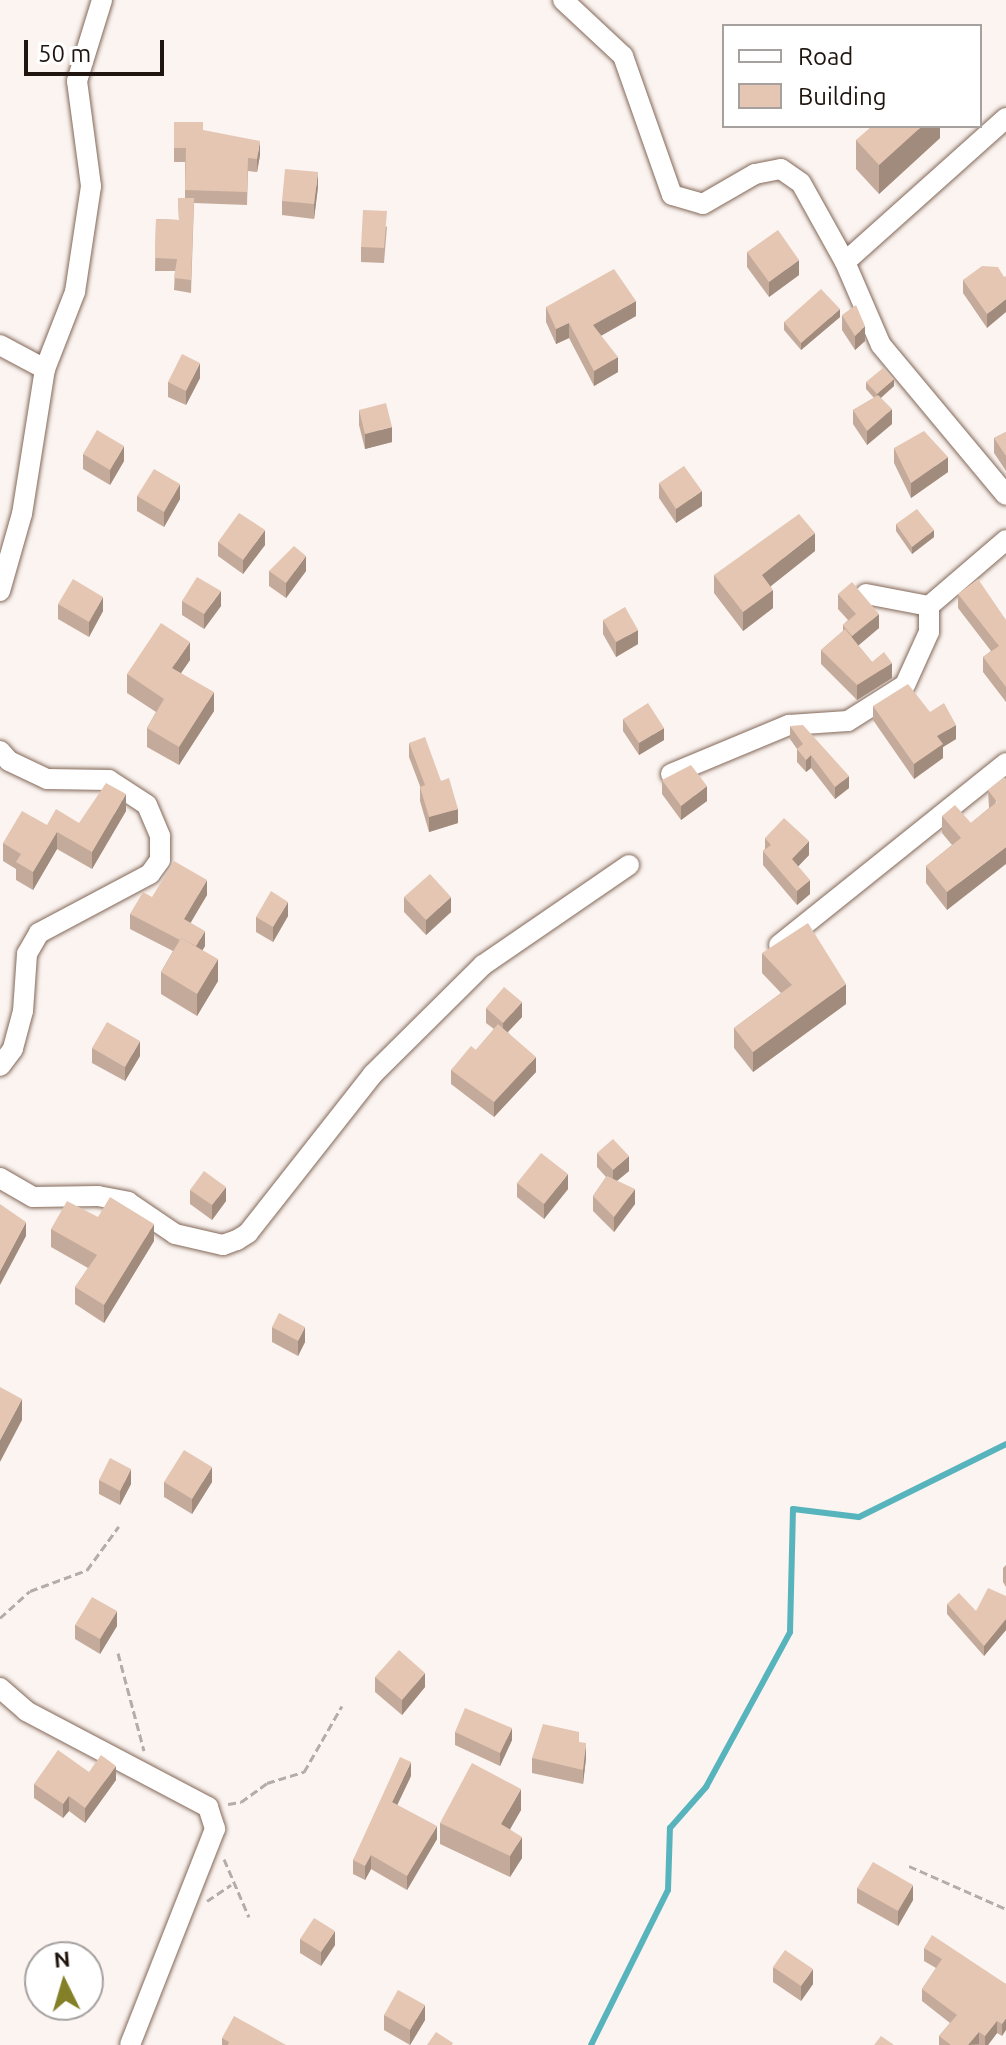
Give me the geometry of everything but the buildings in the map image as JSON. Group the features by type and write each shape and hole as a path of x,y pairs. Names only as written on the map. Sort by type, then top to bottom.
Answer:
{"street":[{"path":"0,591 22,514 45,369 75,292 91,186 77,81 102,0"},
{"path":"563,0 623,56 672,195 703,204 755,174 781,169 801,183 845,262 881,345 1006,495"},
{"path":"845,262 1006,118"},
{"path":"0,345 45,369"},
{"path":"671,774 789,725 848,721 905,685 929,632 929,606 1006,540"},
{"path":"866,594 929,606"},
{"path":"0,751 9,761 47,779 109,780 147,805 160,836 160,860 150,874 39,933 27,954 23,1011 13,1049 0,1066"},
{"path":"772,950 1006,763"},
{"path":"0,1178 33,1197 98,1196 128,1202 175,1234 223,1245 237,1240 248,1233 373,1074 483,965 629,865"},
{"path":"0,1688 26,1711 208,1807 215,1829 130,2045"}],"path":[{"path":"0,1618 30,1591 87,1570 119,1526"},
{"path":"118,1653 151,1778"},
{"path":"208,1807 241,1802 267,1783 304,1772 342,1706"},
{"path":"215,1829 232,1884 249,1917"},
{"path":"909,1866 1006,1909"}],"waterway":[{"path":"591,2045 668,1890 670,1828 706,1787 790,1632 793,1509 859,1517 1006,1444"}]}
